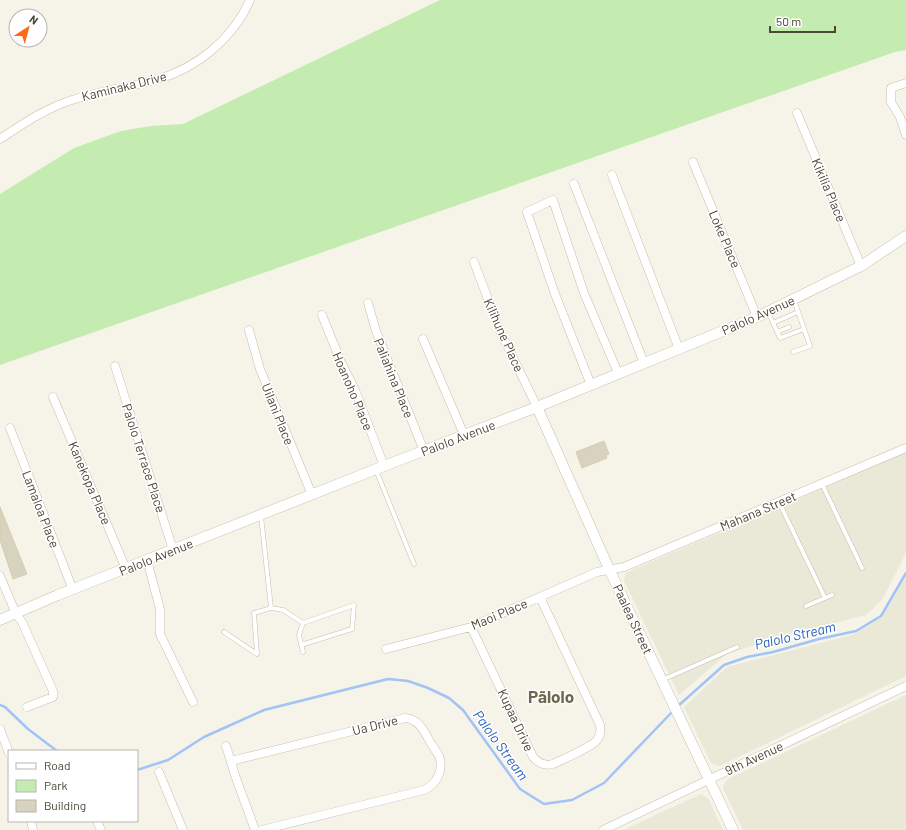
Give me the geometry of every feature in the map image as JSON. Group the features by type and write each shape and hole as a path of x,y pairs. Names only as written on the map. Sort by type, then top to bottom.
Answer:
{"street":[{"name":"Kaminaka Drive","path":"0,139 47,110 75,99 156,80 193,64 210,52 224,38 237,23 250,0"},
{"path":"906,83 891,88 891,102 900,117 906,135"},
{"name":"Kikilia Place","path":"797,113 861,266"},
{"name":"Loke Place","path":"693,162 757,317"},
{"path":"612,175 679,349"},
{"path":"574,184 644,363"},
{"path":"591,385 555,294 527,212 553,200 584,293 618,373"},
{"name":"Palolo Avenue","path":"0,620 147,560 537,407 757,317 861,266 906,236"},
{"name":"Kilihune Place","path":"474,262 500,331 537,407"},
{"name":"Paliahina Place","path":"368,303 376,331 424,451"},
{"name":"Hoanoho Place","path":"322,315 341,362 355,390 380,468"},
{"name":"Uilani Place","path":"249,330 260,369 312,495"},
{"path":"423,340 464,435"},
{"name":"Palolo Terrace Place","path":"115,366 173,550"},
{"name":"Kanekopa Place","path":"53,397 126,569"},
{"name":"Paalea Street","path":"537,407 610,571 676,713 733,830"},
{"name":"Lamaloa Place","path":"10,428 73,590"},
{"name":"Mahana Street","path":"610,571 624,568 906,448"},
{"path":"147,560 160,609 160,634 193,702"},
{"name":"Maoi Place","path":"386,649 471,627 597,572 610,571"},
{"path":"0,576 16,614 22,622 53,691 53,697 27,707"},
{"name":"Kupaa Drive","path":"471,627 533,757 537,762 542,764 553,764 593,743 600,735 600,724 540,597"},
{"name":"9th Avenue","path":"603,830 906,686"},
{"name":"Ua Drive","path":"231,761 405,718 411,718 417,722 439,756 440,770 437,780 430,787 424,790 262,830"},
{"path":"0,729 8,750"},
{"path":"226,746 255,830"},
{"path":"159,772 183,830"}],"lane":[{"path":"793,352 810,346 804,329 799,322 794,299"},
{"path":"768,312 780,338 804,329"},
{"path":"773,323 798,312"},
{"path":"777,332 789,326"},
{"path":"380,468 414,564"},
{"path":"822,484 862,568"},
{"path":"779,502 825,598"},
{"path":"261,516 271,608"},
{"path":"806,606 832,595"},
{"path":"301,645 352,629 354,605 303,623"},
{"path":"224,632 257,654 254,613 271,608 283,610 303,623"},
{"path":"303,623 299,635 303,652"},
{"path":"661,680 737,647"}],"shaded area":[{"path":"906,453 906,553 882,600 866,615 773,639 727,654 679,695 625,583 624,579 626,573"},
{"path":"906,576 906,676 720,766 711,763 684,707 727,667 852,635 882,617"},
{"path":"906,695 906,830 743,830 723,788 728,779"},
{"path":"701,794 708,798 723,830 623,830"}],"green space":[{"path":"440,0 906,0 906,50 895,52 0,365 0,194 74,148 121,131 151,126 183,124"}],"building":[{"path":"604,441 609,454 606,455 607,458 582,468 576,452"},
{"path":"0,507 27,574 13,579 0,540"}],"waterway":[{"name":"Palolo Stream","path":"678,706 724,665 747,657 856,631 881,616 906,573"},
{"name":"Palolo Stream","path":"138,770 168,760 204,737 264,710 388,679 408,681 449,698 463,710 520,789 544,804 572,800 604,783 673,711"},
{"name":"Palolo Stream","path":"0,705 5,707 28,729 56,750"}],"district":[{"name":"Pālolo","path":"551,696"}]}
